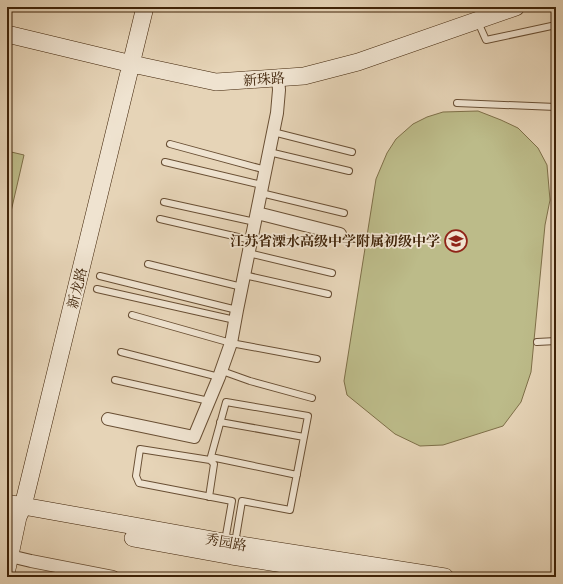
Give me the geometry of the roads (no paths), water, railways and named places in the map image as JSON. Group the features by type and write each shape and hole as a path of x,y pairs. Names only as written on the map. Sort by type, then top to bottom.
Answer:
{"street":[{"name":"新龙路","path":"8,562 14,510 132,64 145,7"},
{"name":"新珠路","path":"7,34 132,64 216,82 304,76 358,62 516,7"},
{"path":"108,419 194,437 231,343 277,113 279,90 278,78"},
{"path":"256,218 340,234"},
{"name":"秀园路","path":"14,510 229,549 365,577"},
{"name":"秀园路","path":"229,549 445,577"},
{"path":"8,562 31,561 113,577"}],"lane":[{"path":"477,20 486,40 556,25"},
{"path":"456,103 556,107"},
{"path":"273,132 352,152"},
{"path":"170,144 266,170"},
{"path":"269,152 349,171"},
{"path":"165,162 344,213"},
{"path":"164,202 256,218"},
{"path":"160,218 251,240"},
{"path":"248,254 332,273"},
{"path":"148,264 328,294"},
{"path":"100,276 236,315"},
{"path":"97,289 236,315"},
{"path":"132,315 231,343 317,359"},
{"path":"537,342 556,341"},
{"path":"121,352 250,381 312,398"},
{"path":"115,380 209,401"},
{"path":"209,497 214,464 210,458 226,402 308,416 290,510 242,501 239,523 229,549"},
{"path":"220,422 304,438"},
{"path":"229,549 228,521 232,501 139,483 136,476 140,449 210,458 297,475"}],"place":[{"name":"江苏省溧水高级中学附属初级中学","path":"456,241"}]}
